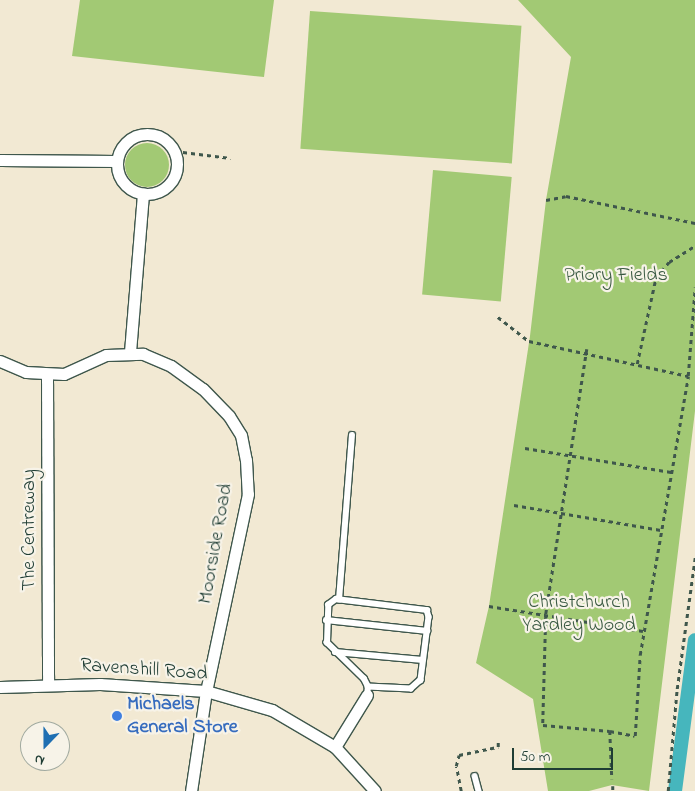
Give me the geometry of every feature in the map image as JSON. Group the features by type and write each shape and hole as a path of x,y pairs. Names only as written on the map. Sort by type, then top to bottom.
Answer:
{"street":[{"path":"150,133 165,139 175,151 178,164 175,177 161,190 143,194 128,188 119,176 116,162 122,146 134,136 150,133"},
{"path":"0,160 116,162"},
{"path":"0,361 26,372 47,374 75,371 106,355 130,352 143,194"},
{"name":"Moorside Road","path":"130,352 171,366 204,389 229,416 241,435 248,494 206,691 191,791"},
{"name":"The Centreway","path":"47,374 48,685"},
{"name":"Ravenshill Road","path":"0,687 100,684 206,691 272,710 335,747 375,791"},
{"path":"335,747 368,691"}],"lane":[{"path":"339,600 352,436"},
{"path":"339,600 421,607 427,610 429,618 421,680 411,688 368,691 325,639 326,620 328,605 332,601 339,600"},
{"path":"326,620 427,631"},
{"path":"335,652 424,660"},
{"path":"475,776 479,791"}],"path":[{"path":"175,151 231,158"},
{"path":"546,200 566,196 695,223"},
{"path":"637,364 656,277 669,262 695,246"},
{"path":"588,349 546,615 542,725 610,731 635,736 644,631 688,376 695,286"},
{"path":"498,317 529,341 688,376"},
{"path":"525,448 671,472"},
{"path":"514,505 661,530"},
{"path":"668,791 677,689 695,557"},
{"path":"489,606 644,631"},
{"path":"610,731 612,779"},
{"path":"461,791 456,766 459,755 498,747 498,741"},
{"path":"613,786 613,791"}],"green space":[{"path":"80,0 274,0 264,77 72,56"},
{"path":"518,0 695,0 695,411 649,791 612,785 589,791 548,791 533,699 476,663 489,606 530,336 546,200 571,57"},
{"path":"310,11 521,26 512,163 300,149"},
{"path":"147,143 159,147 165,153 169,165 165,177 159,183 147,187 135,183 129,177 125,165 129,153 135,147"},
{"path":"433,170 512,177 501,301 422,295"}],"waterway":[{"path":"675,791 695,640"}],"place":[{"name":"Michaels General Store","path":"117,716"}],"park label":[{"name":"Priory Fields","path":"616,275"},
{"name":"Christchurch Yardley Wood","path":"579,614"}]}
